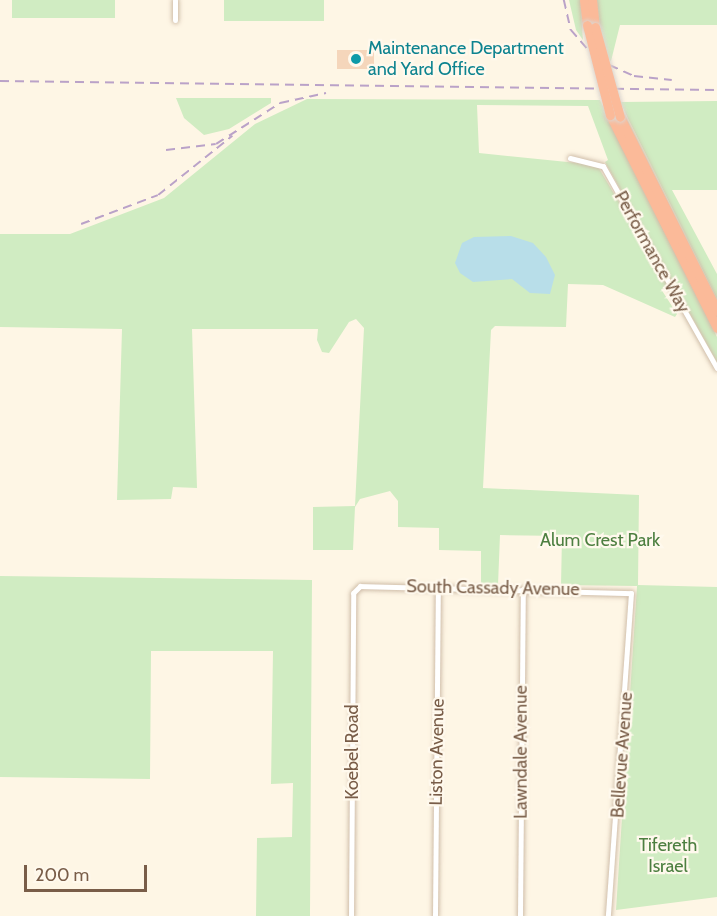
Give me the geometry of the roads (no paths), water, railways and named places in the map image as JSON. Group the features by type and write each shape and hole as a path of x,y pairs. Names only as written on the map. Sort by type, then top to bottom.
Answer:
{"highway":[{"path":"584,0 615,116 717,328"},
{"path":"591,26 592,0"},
{"path":"615,116 717,311"}],"street":[{"path":"175,0 175,20"},
{"name":"Performance Way","path":"570,158 603,166 717,368"},
{"name":"Liston Avenue","path":"435,916 438,588"},
{"name":"South Cassady Avenue","path":"355,589 523,589 631,593"},
{"name":"Koebel Road","path":"351,916 355,589"},
{"name":"Lawndale Avenue","path":"520,916 523,589"},
{"name":"Bellevue Avenue","path":"608,916 631,593"}],"water":[{"path":"511,236 533,243 546,257 555,275 550,294 530,293 512,279 473,282 460,273 455,263 462,243 474,237"}],"railway":[{"path":"564,0 571,30 596,59 634,76 672,80"},
{"path":"0,81 717,90"},
{"path":"166,150 216,144 280,103 326,93"},
{"path":"81,224 158,195 232,136"}],"place":[{"name":"Maintenance Department and Yard Office","path":"356,59"}],"park label":[{"name":"Alum Crest Park","path":"600,540"},
{"name":"Tifereth Israel","path":"668,856"}]}
